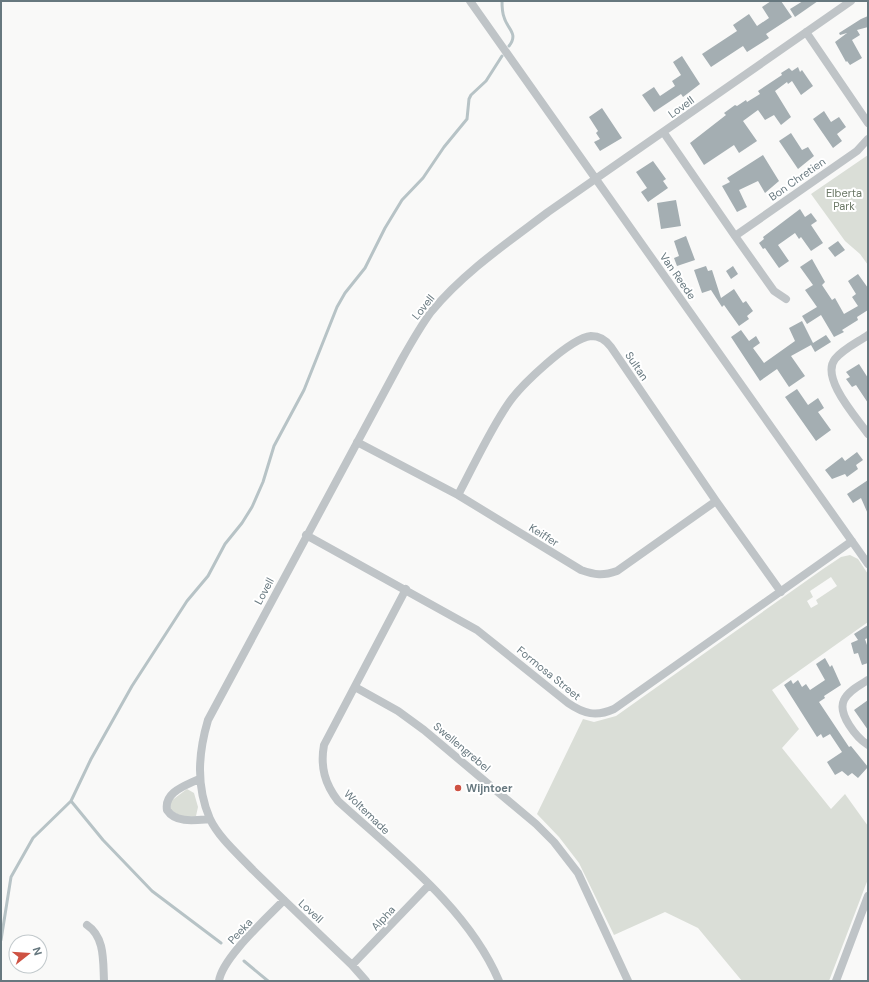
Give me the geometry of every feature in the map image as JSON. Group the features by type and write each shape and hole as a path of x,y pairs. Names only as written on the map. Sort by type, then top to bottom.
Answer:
{"street":[{"name":"Van Reede","path":"470,1 868,564"},
{"name":"Lovell","path":"366,981 225,840 210,819 199,779 199,757 208,720 356,442 409,346 431,312 468,275 501,247 851,1"},
{"path":"806,32 868,123"},
{"path":"664,133 774,291 786,299"},
{"name":"Bon Chretien","path":"735,236 857,151 868,139"},
{"path":"868,335 838,356 831,366 830,372 834,386 868,434"},
{"name":"Sultan","path":"458,495 506,406 516,392 528,380 574,343 583,338 596,336 602,338 611,347 716,501 781,592"},
{"name":"Keiffer","path":"356,442 458,495 581,570 602,576 617,571 716,501"},
{"name":"Formosa Street","path":"306,535 406,589 477,630 580,712 591,714 603,714 614,709 852,542"},
{"name":"Woltemade","path":"406,589 324,745 322,759 327,785 338,801 444,898 480,944 499,981"},
{"path":"868,680 849,694 843,700 842,705 846,718 855,734 868,745"},
{"name":"Swellengrebel","path":"355,687 398,711 424,730 536,824 554,842 581,880 628,981"},
{"path":"199,779 177,790 170,796 167,801 167,810 178,819 210,819"},
{"name":"Alpha","path":"352,966 429,885"},
{"path":"836,981 868,896"},
{"name":"Peeka","path":"219,981 225,965 233,954 284,900"},
{"path":"87,925 96,932 100,943 104,981"}],"green space":[{"name":"Elberta Park","path":"868,155 868,265 860,254 845,241 811,194"},
{"path":"850,555 858,559 868,574 868,622 772,690 799,729 782,748 831,809 845,794 868,826 868,879 829,981 742,981 698,928 665,912 614,935 579,863 559,837 537,814 583,719 594,722 616,716 841,557","holes":["831,577 837,586 816,600 818,604 811,608 807,601 813,597 810,591"]},
{"path":"187,789 194,793 198,807 196,816 182,816 170,809 171,801"}],"building":[{"path":"771,1 781,1 792,17 766,34 769,38 747,52 743,46 711,67 702,54 737,31 733,25 749,14 757,26 769,18 762,7"},
{"path":"803,1 818,1 795,17 790,9"},
{"path":"868,16 868,27 857,30 860,35 852,40 862,58 850,65 847,61 846,62 835,42 847,33 840,35 839,33"},
{"path":"682,56 700,84 683,97 681,94 654,112 642,95 654,87 660,96 675,86 672,81 681,75 673,62"},
{"path":"798,67 800,72 802,70 813,86 801,95 792,81 788,84 787,82 775,91 791,117 781,125 774,115 765,120 758,110 743,121 757,141 739,153 734,145 704,165 690,143 726,115 724,113 735,105 737,106 746,100 747,102 760,94 758,91 782,75 781,73 789,68 792,71"},
{"path":"602,108 622,138 600,151 594,142 600,139 596,133 598,131 589,117"},
{"path":"824,111 831,122 839,117 846,127 837,134 842,141 833,148 813,119"},
{"path":"791,133 802,150 808,147 814,156 798,169 779,141"},
{"path":"763,155 779,181 765,193 758,181 739,190 747,207 737,212 722,186 730,182 727,178"},
{"path":"653,161 666,179 663,181 668,188 648,202 641,192 647,188 636,172"},
{"path":"676,200 681,226 661,229 657,203"},
{"path":"800,209 805,217 811,213 817,221 811,225 823,243 811,251 801,237 799,239 795,233 778,245 789,261 779,268 765,248 763,249 759,243 764,239 763,237"},
{"path":"686,236 695,260 677,266 674,258 679,256 674,241"},
{"path":"838,241 845,250 835,257 828,248"},
{"path":"812,259 825,282 822,285 832,300 835,298 844,314 858,306 852,297 856,294 848,281 858,274 868,288 868,310 857,317 858,320 842,330 844,332 834,337 821,315 807,324 802,316 817,307 805,290 813,285 800,267"},
{"path":"706,266 708,271 712,270 721,298 734,289 743,303 746,301 753,311 747,316 749,319 739,326 724,305 722,307 711,290 702,293 694,270"},
{"path":"733,266 738,274 731,279 726,271"},
{"path":"802,321 813,343 826,335 831,342 815,352 811,345 791,356 805,376 789,387 777,369 760,381 731,337 741,330 749,341 756,336 760,343 753,348 764,363 795,341 789,328"},
{"path":"859,364 868,378 868,403 856,385 852,387 846,379 850,377 846,372"},
{"path":"797,389 808,405 818,398 824,408 818,412 831,430 816,441 785,397"},
{"path":"857,452 863,460 856,465 858,469 847,477 845,474 832,479 825,470 842,457 845,461"},
{"path":"868,480 868,514 861,498 853,503 847,494"},
{"path":"868,625 868,638 865,639 868,648 868,663 862,665 858,653 854,654 851,643 858,640 854,634"},
{"path":"825,658 830,667 832,665 841,685 824,696 825,698 819,702 849,747 851,746 868,767 858,778 852,773 848,776 842,771 835,775 827,762 842,752 830,734 823,738 821,734 817,737 784,685 791,680 793,684 798,680 802,687 806,684 810,690 825,680 816,664"},
{"path":"868,700 868,730 854,710"}],"waterway":[{"path":"502,1 503,15 513,34 512,42 509,46"},
{"path":"1,940 11,877 33,838 71,801 91,759 132,686 187,601 208,576 225,544 242,523 252,507 263,482 274,446 304,390 337,307 345,293 365,268 385,228 402,200 423,178 444,147 467,119 469,99 471,95 486,81 502,56"},
{"path":"71,801 103,840 152,891 221,943"},
{"path":"244,961 268,981"}],"place":[{"name":"Wijntoer","path":"458,788"}]}
